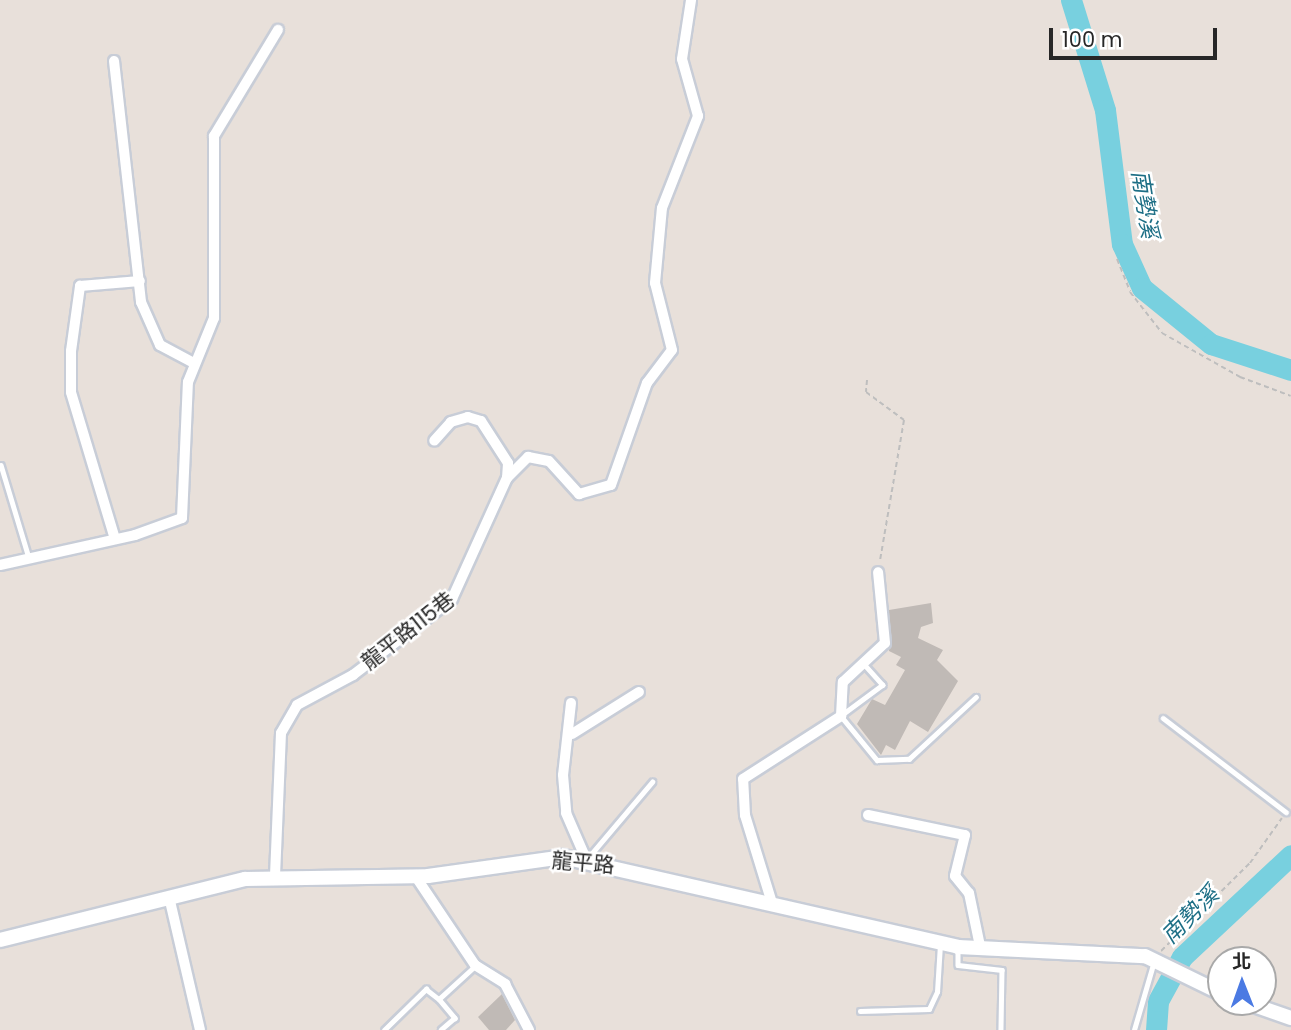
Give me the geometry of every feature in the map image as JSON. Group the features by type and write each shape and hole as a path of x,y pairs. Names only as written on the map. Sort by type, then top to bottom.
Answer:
{"street":[{"path":"507,478 528,457 563,472 579,494 611,485 647,383 672,349 655,283 663,208 698,116 682,59 691,0"},
{"path":"0,565 31,562 182,518 181,446 194,363 214,318 214,136 278,30"},
{"path":"114,61 141,302 160,345 194,363"},
{"path":"115,539 71,392 71,351 80,286 140,281"},
{"path":"434,441 451,422 468,417 481,421 508,463 507,478"},
{"name":"龍平路115巷","path":"275,876 281,733 297,705 353,675 452,599 507,478"},
{"path":"772,903 745,815 743,779 841,716 843,682 864,664 887,632 878,572"},
{"path":"572,734 639,692"},
{"path":"572,703 572,734 563,775 566,813 586,859"},
{"path":"868,815 965,835 955,876 969,893 979,946"},
{"name":"龍平路","path":"0,940 275,876 416,877 586,859 958,947 1117,953 1159,963"},
{"path":"416,877 475,965 500,978 530,1030"},
{"path":"170,901 200,1030"},
{"path":"1159,963 1186,981 1207,988"}],"lane":[{"path":"1,465 31,562"},
{"path":"0,491 8,488"},
{"path":"864,664 883,684 841,716 877,760 900,761 976,696"},
{"path":"1163,718 1286,813"},
{"path":"586,859 652,782"},
{"path":"860,1012 929,1009 937,992 940,943"},
{"path":"958,947 958,965 1002,970 1001,1030"},
{"path":"1134,1030 1159,963"},
{"path":"439,999 475,965"},
{"path":"384,1030 426,989 439,999 455,1018 441,1030"}],"path":[{"path":"1116,259 1130,292 1162,333 1240,377 1291,396"},
{"path":"867,380 866,392 904,420 878,572"},
{"path":"1159,963 1250,863 1286,813"}],"building":[{"path":"931,603 933,623 921,627 918,638 943,650 937,660 958,681 928,732 910,721 895,750 886,745 881,755 857,724 872,699 885,705 905,670 896,665 901,657 889,651 889,610"},
{"path":"502,994 515,1020 506,1030 489,1030 478,1017"}],"waterway":[{"name":"南勢溪","path":"1071,0 1105,110 1122,244 1142,288 1211,344 1291,370"},
{"name":"南勢溪","path":"1156,1030 1158,1001 1182,957 1291,855"}]}
